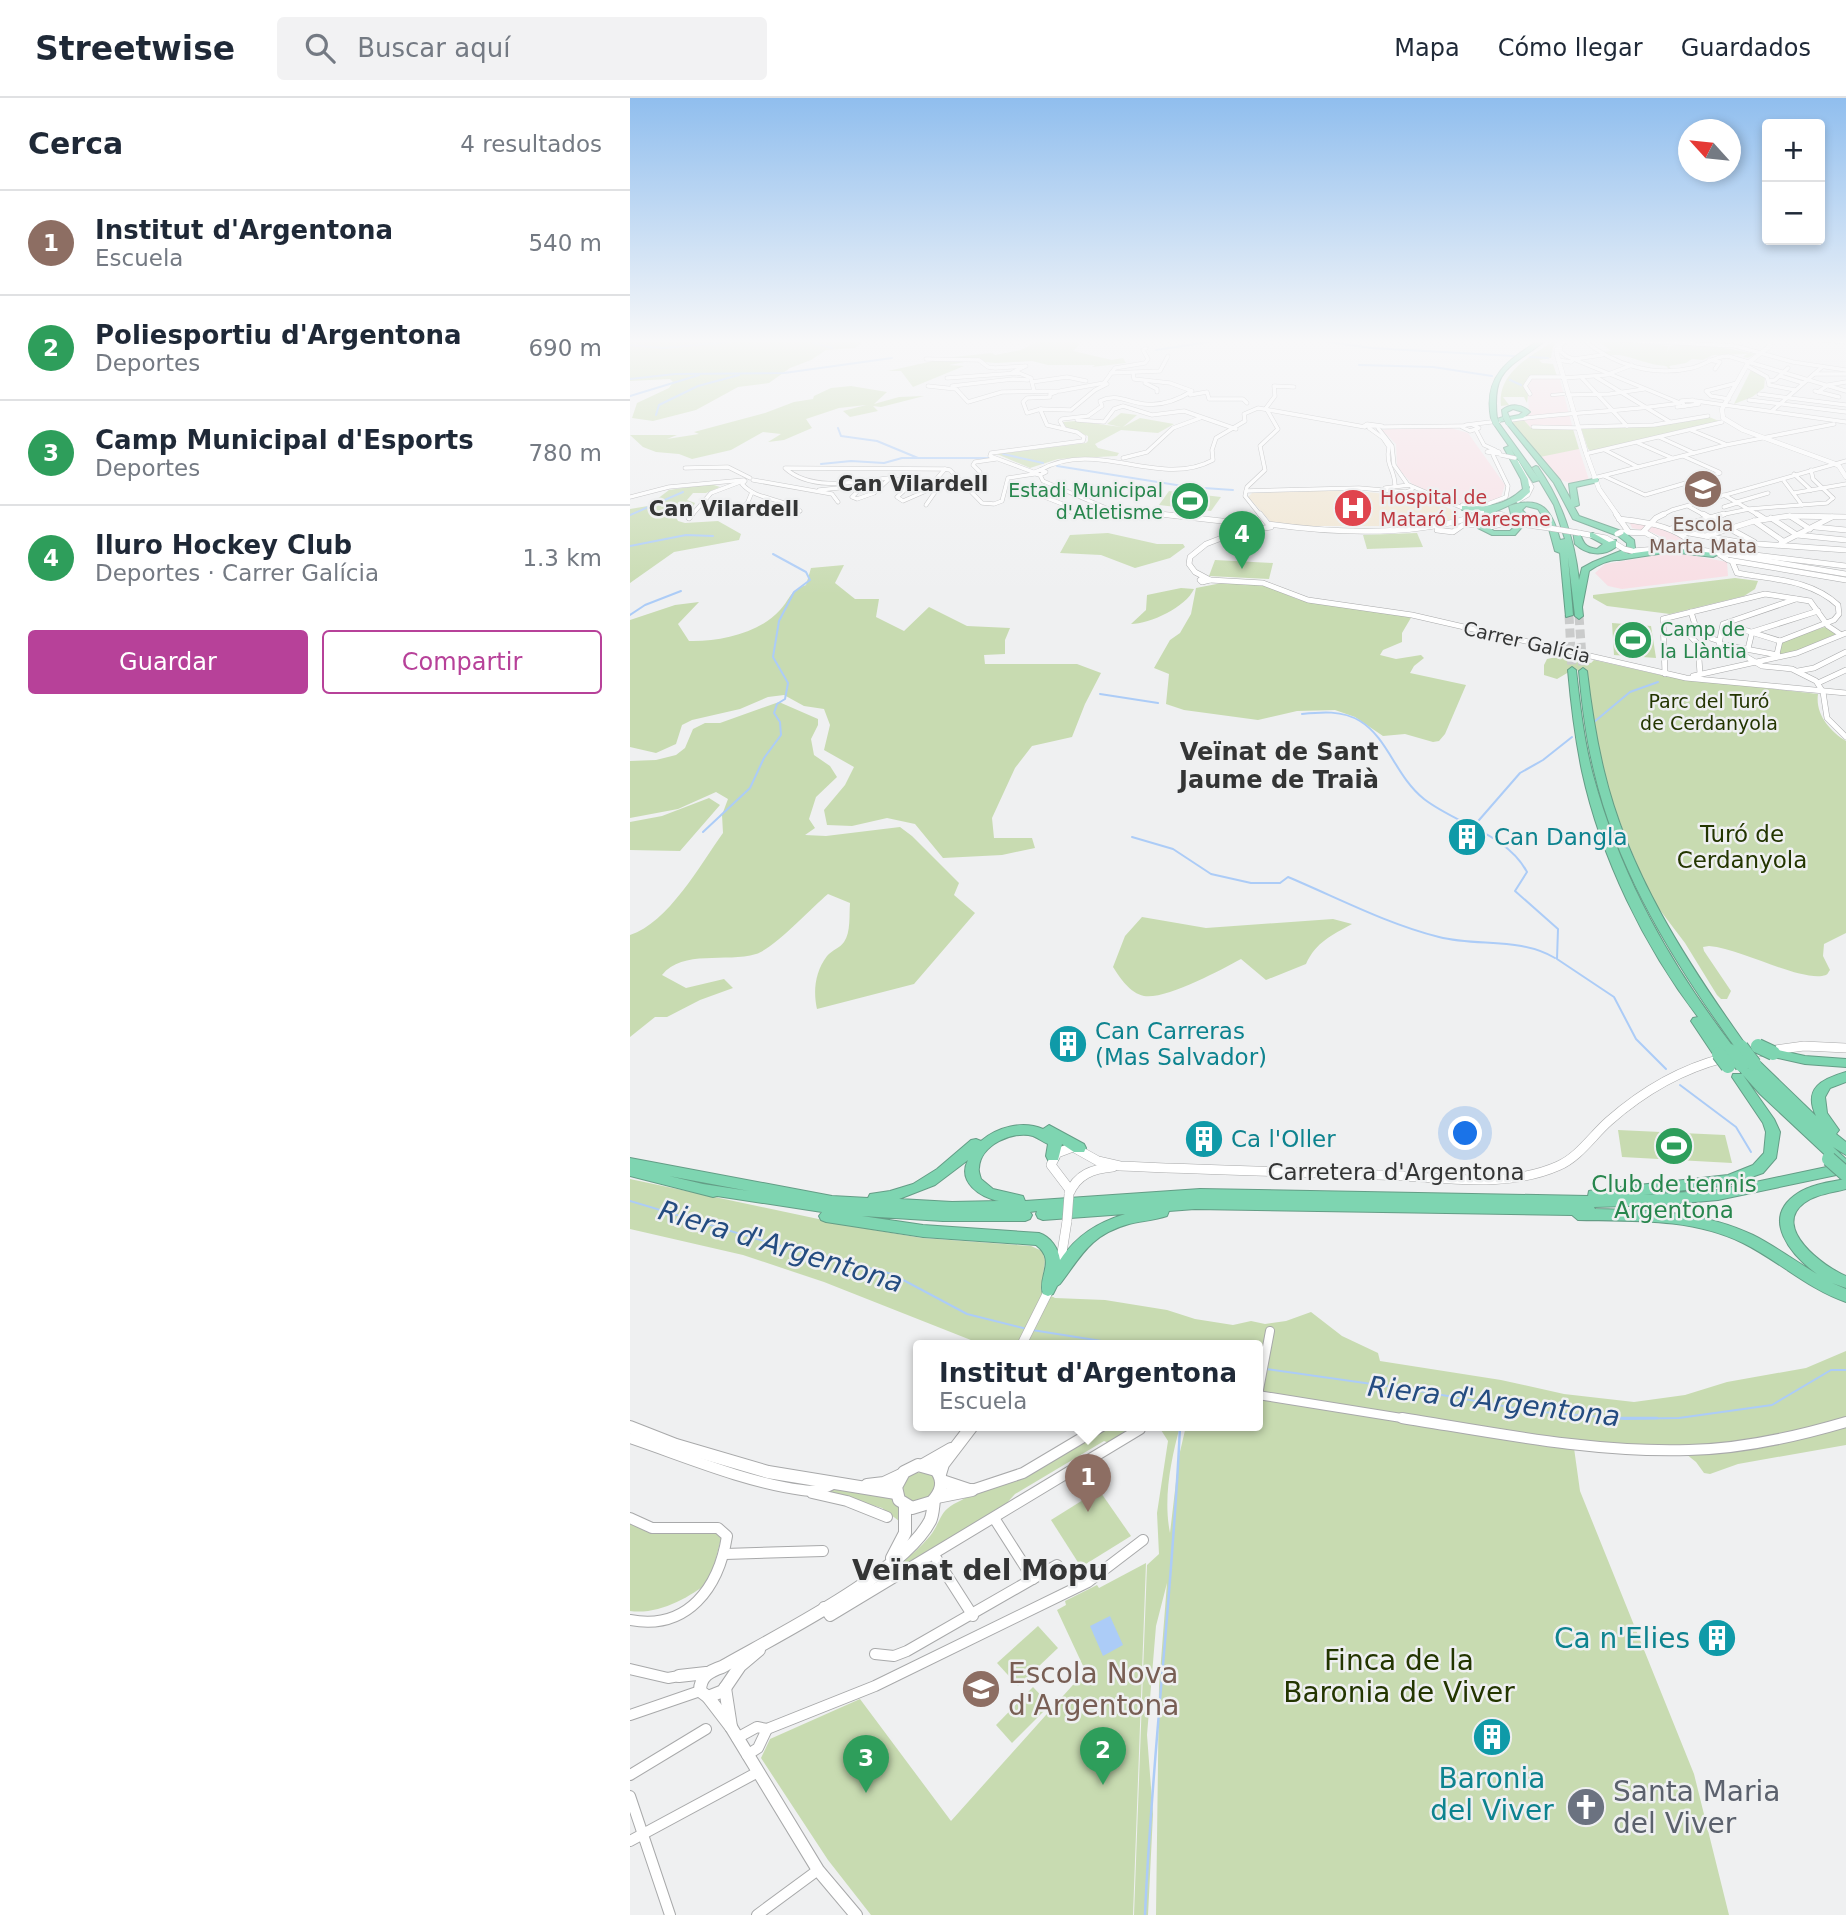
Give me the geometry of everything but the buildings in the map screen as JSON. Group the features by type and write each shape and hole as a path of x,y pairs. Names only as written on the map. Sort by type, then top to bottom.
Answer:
{"highway":[{"path":"1487,512 1500,510 1521,496 1527,486 1511,459 1501,425"},
{"path":"1503,425 1534,465 1565,519 1574,560 1575,613"},
{"path":"1504,425 1551,475 1573,513 1580,519 1621,534 1632,546 1627,552 1588,567 1583,573 1575,613"},
{"path":"1502,434 1536,479 1556,517 1565,554 1568,599"},
{"path":"1534,465 1548,480 1573,523 1582,547 1596,551 1609,549 1615,538"},
{"path":"1580,519 1572,486 1594,479"},
{"path":"1572,494 1573,487 1579,484 1599,489"},
{"path":"1479,525 1497,534 1514,532 1518,527 1512,509 1520,504 1531,504 1546,510 1568,599 1575,613"},
{"path":"1465,508 1500,510"},
{"path":"1578,534 1589,549 1608,546 1604,540 1593,536"},
{"path":"1604,559 1671,550 1718,555"},
{"path":"1535,1199 1729,1180 1758,1170 1771,1154 1773,1132 1741,1068 1699,990 1649,903 1622,843 1591,745 1577,671 1580,744 1592,794 1656,952 1678,991 1730,1051 1741,1068 1838,1153"},
{"path":"1649,903 1704,991 1733,1029 1773,1053 1805,1060 1846,1063"},
{"path":"1741,1068 1805,1115 1838,1153"},
{"path":"1846,1079 1829,1083 1818,1093 1816,1102 1846,1171"},
{"path":"832,1201 880,1198 920,1187 942,1175 976,1144 1010,1127 1026,1126 1050,1131 1079,1148"},
{"path":"1054,1156 1055,1142 1049,1136 1025,1130 1010,1131 982,1145 974,1156 971,1175 983,1190 1006,1199 1116,1199 1234,1194 1618,1202 1707,1196 1846,1171"},
{"path":"630,1163 832,1201 951,1208 1034,1206 1116,1199"},
{"path":"630,1171 705,1189 807,1206 897,1215 998,1216 1221,1204 1546,1211 1679,1218 1711,1225 1747,1238 1812,1279 1846,1296"},
{"path":"1546,1211 1682,1206 1749,1197 1846,1171"},
{"path":"1846,1184 1802,1197 1790,1209 1788,1218 1791,1238 1804,1256 1825,1273 1846,1282"},
{"path":"705,1189 730,1198 905,1229 1034,1237 1049,1246 1054,1256 1049,1289"},
{"path":"1049,1289 1080,1245 1105,1227 1136,1216 1221,1204"}],"street":[{"path":"1047,425 1082,435 1083,441 999,450 990,456 1019,470 1037,473 1043,481 1106,508"},
{"path":"1112,460 1147,452 1172,428 1181,425"},
{"path":"1222,425 1236,429"},
{"path":"945,469 926,491 903,500 897,497 906,489 903,481 890,478 823,482 787,472 785,468 945,469 950,470 986,504 1002,501 1008,478 1037,473 1059,461 1112,460 1181,470 1199,469 1213,460 1210,448 1213,441 1241,425"},
{"path":"1262,525 1262,517 1247,501 1246,491 1265,470 1260,446 1278,429 1277,425"},
{"path":"1351,425 1478,429 1490,425"},
{"path":"1464,428 1473,425 1478,429"},
{"path":"1533,427 1640,425"},
{"path":"1587,452 1709,425"},
{"path":"1730,425 1833,463 1846,477"},
{"path":"1738,425 1751,433"},
{"path":"1594,479 1816,425"},
{"path":"1366,426 1383,438 1389,447 1387,460 1395,479 1394,489 1399,492 1412,491 1394,466 1394,448 1381,427"},
{"path":"1578,427 1594,479 1628,531"},
{"path":"1450,504 1481,506 1498,502 1507,493 1506,480 1495,453 1464,428"},
{"path":"1445,528 1519,500 1531,491 1532,484 1515,458 1495,453 1484,445 1476,433 1478,429"},
{"path":"1690,429 1726,445"},
{"path":"1658,437 1695,453"},
{"path":"1637,442 1673,458"},
{"path":"1604,450 1639,467"},
{"path":"1604,476 1645,495 1720,473 1683,456"},
{"path":"980,471 973,464 975,462 997,459"},
{"path":"1643,532 1663,514 1688,505 1846,461"},
{"path":"685,468 730,467 738,469 747,480"},
{"path":"1638,492 1713,470"},
{"path":"1811,470 1813,480 1833,498"},
{"path":"1794,474 1811,490"},
{"path":"819,490 858,488 852,497 857,499 874,493 890,478"},
{"path":"747,480 742,484 744,488 789,502 800,511"},
{"path":"689,519 710,493 747,480"},
{"path":"630,497 669,487 747,480 819,490 832,494 838,502"},
{"path":"1675,481 1681,484"},
{"path":"1784,481 1802,505"},
{"path":"926,505 939,489 940,485 935,482"},
{"path":"1761,484 1778,506"},
{"path":"1794,493 1846,484"},
{"path":"1246,491 1410,486 1470,512 1472,521 1479,525"},
{"path":"832,494 839,488"},
{"path":"1373,489 1399,492 1487,512"},
{"path":"727,514 747,504 752,492"},
{"path":"1032,492 1063,504 1072,512 1106,508 1262,525 1445,528 1455,531 1463,525 1497,527 1513,522 1615,538 1628,531 1643,532 1654,536 1660,542 1718,555 1732,561 1822,576 1846,577"},
{"path":"1724,506 1768,493"},
{"path":"1724,495 1797,535 1846,540"},
{"path":"1671,528 1749,509 1827,503 1833,498"},
{"path":"1821,515 1832,506 1833,498"},
{"path":"1445,528 1458,515 1450,504"},
{"path":"1688,505 1733,529 1752,543"},
{"path":"1500,510 1513,522"},
{"path":"1497,527 1508,522 1500,510"},
{"path":"1790,516 1812,528 1846,530"},
{"path":"1706,536 1754,521 1790,516 1846,517"},
{"path":"1782,542 1832,517"},
{"path":"1619,519 1752,543 1782,542 1846,551"},
{"path":"1754,521 1782,542"},
{"path":"1224,522 1246,527 1238,532"},
{"path":"1238,532 1262,525"},
{"path":"1678,531 1686,538 1687,548"},
{"name":"Carrer Galícia","path":"1238,532 1204,544 1191,555 1190,566 1203,578 1200,580 1202,582 1210,580 1263,583 1308,600 1412,615 1686,678 1846,693"},
{"path":"1578,534 1615,538 1638,551 1674,548 1718,555 1846,566"},
{"path":"1655,549 1660,542"},
{"path":"1732,561 1752,543"},
{"path":"1739,556 1846,577"},
{"path":"1724,624 1780,640 1826,624 1837,617 1838,605 1826,594 1811,587 1737,573 1732,561"},
{"path":"1811,587 1822,576"},
{"path":"1665,674 1663,620 1762,595 1796,598 1813,603 1826,624 1843,633"},
{"path":"1724,624 1797,601 1796,598"},
{"path":"1752,632 1818,611"},
{"path":"1690,612 1698,634 1719,642 1778,655"},
{"path":"1719,642 1724,624"},
{"path":"1695,625 1687,634 1697,642 1700,674"},
{"path":"1748,649 1752,632"},
{"path":"1686,678 1804,651 1843,633"},
{"path":"1778,655 1780,640"},
{"path":"1698,649 1745,656 1754,662 1796,671 1818,682 1823,692 1823,712 1846,737"},
{"path":"1796,671 1814,668 1846,652"},
{"path":"1818,682 1846,670"},
{"name":"Carretera d'Argentona","path":"1120,1166 1444,1176 1523,1175 1558,1166 1641,1096 1690,1068 1784,1048 1846,1048"},
{"path":"1069,1192 1051,1167 1054,1156 1067,1148 1079,1148 1091,1158 1120,1166"},
{"path":"1024,1340 1062,1260 1069,1192 1091,1158"},
{"path":"1060,1177 1120,1166"},
{"path":"1263,1366 1269,1335"},
{"path":"1263,1393 1573,1444 1659,1449 1690,1450 1754,1444 1846,1422"},
{"path":"630,1427 676,1445 768,1472 896,1493"},
{"path":"630,1669 668,1678 721,1669 767,1643 896,1560 931,1521 943,1464 968,1431"},
{"path":"905,1506 919,1507 935,1499 996,1486 1017,1477 1094,1431"},
{"path":"824,1607 830,1616 1137,1431"},
{"path":"861,1486 884,1483 911,1468 946,1454 963,1437"},
{"path":"630,1438 738,1474 848,1501 887,1517"},
{"path":"922,1465 931,1466 950,1486 972,1490"},
{"path":"882,1569 902,1543 908,1519 905,1506 896,1493 901,1475"},
{"path":"804,1491 824,1489 835,1483"},
{"path":"630,1518 652,1528 718,1528 727,1536 725,1554 712,1588 697,1605 671,1617 639,1622 630,1620"},
{"path":"994,1518 1033,1579"},
{"path":"734,1732 757,1727 767,1729 875,1686 1088,1582 1143,1540"},
{"path":"725,1554 823,1551"},
{"path":"934,1555 973,1616"},
{"path":"875,1654 894,1656 907,1651 973,1616 1057,1565"},
{"path":"630,1715 702,1692 718,1695 740,1666 767,1643"},
{"path":"721,1669 727,1673 734,1732"},
{"path":"702,1692 706,1673"},
{"path":"679,1676 702,1692 734,1732 818,1870 856,1915"},
{"path":"630,1775 706,1729"},
{"path":"747,1756 758,1748 767,1729"},
{"path":"630,1840 758,1772"},
{"path":"630,1796 670,1915"},
{"path":"757,1915 818,1870"}],"shaded area":[{"path":"1528,425 1572,425 1573,429 1531,428"},
{"path":"1451,428 1468,433 1505,485 1501,497 1485,504 1464,504 1449,501 1412,484 1397,467 1396,444 1382,430"},
{"path":"1567,449 1579,449 1589,480 1570,483 1558,479 1540,457"},
{"name":"Hospital de Mataró i Maresme","path":"1347,490 1406,496 1446,507 1452,510 1454,516 1448,522 1424,526 1304,526 1271,522 1248,497 1252,493"},
{"path":"1629,521 1650,523 1684,539 1685,554 1727,562 1728,576 1622,589 1608,586 1595,573 1605,564 1664,554 1666,543 1662,537 1632,528"}],"green space":[{"path":"721,425 810,425 812,428 784,440 768,442 781,434 763,432 731,450 692,459 643,447 630,435 677,435 667,439 699,434 694,432"},
{"path":"1065,425 1121,427 1111,425 1126,425 1123,427 1173,425 1158,433 1121,430 1095,444 1098,448 1119,453 1117,456 1058,459 1030,468 997,454 1088,441 1088,436"},
{"path":"1513,425 1573,429 1579,449 1540,457"},
{"path":"1703,425 1591,451 1581,428"},
{"path":"711,484 720,487 706,493 693,493 687,500 695,503 693,507 677,508 674,513 678,521 718,521 741,534 739,540 674,552 630,583 630,509 648,506 669,490"},
{"name":"Estadi Municipal d'Atletisme","path":"1169,491 1221,497 1211,511 1159,505"},
{"path":"1108,533 1157,544 1183,544 1185,547 1170,558 1135,568 1101,555 1060,553 1070,535"},
{"path":"1417,533 1423,547 1367,549 1363,535"},
{"path":"1215,560 1273,563 1269,579 1209,576"},
{"path":"844,565 835,583 855,599 879,599 876,617 904,631 929,607 967,626 1010,628 1005,640 1005,654 984,655 985,664 1077,664 1101,673 1072,737 1032,746 1015,768 992,818 994,838 1032,838 1035,848 1002,855 943,858 915,824 887,818 852,826 827,825 824,810 845,785 854,767 824,750 830,725 824,709 804,706 784,695 768,697 740,709 692,720 682,725 676,744 656,753 630,747 630,620 675,605 699,602 678,624 689,641 726,638 762,625 772,618 793,593 806,585 811,568"},
{"path":"1735,578 1758,581 1755,589 1744,596 1670,614 1607,606 1593,598 1593,595"},
{"path":"1227,582 1261,584 1314,603 1412,616 1402,633 1402,642 1383,650 1380,655 1396,659 1421,655 1424,658 1410,673 1466,685 1445,734 1439,741 1433,742 1405,734 1383,736 1355,717 1335,710 1297,711 1258,720 1184,710 1166,704 1169,674 1154,668 1170,640 1180,633 1191,614 1196,588"},
{"path":"1181,588 1194,589 1176,608 1157,618 1131,624 1146,610 1147,595"},
{"name":"Camp de la Llàntia","path":"1612,623 1651,626 1656,658 1614,655"},
{"path":"1825,627 1836,634 1794,652 1779,655 1781,641"},
{"name":"Turó de Cerdanyola","path":"1561,656 1591,663 1594,660 1669,677 1818,694 1821,715 1834,732 1846,741 1846,933 1824,944 1823,956 1830,970 1827,974 1810,976 1737,952 1703,947 1731,991 1727,999 1721,999 1717,995 1685,943 1650,897 1616,812 1596,747 1588,675 1574,669 1557,679 1544,675 1547,659"},
{"path":"779,702 818,719 811,739 814,755 830,766 837,777 816,797 809,819 815,828 805,835 826,836 900,827 959,883 954,895 975,913 914,984 817,1009 815,989 820,968 827,956 844,942 849,923 850,903 828,894 783,936 756,954 693,959 671,967 662,975 686,988 724,979 733,988 700,1000 667,1017 655,1017 630,1037 630,935 657,918 682,892 723,833 722,815 728,799 716,792 678,809 630,818 630,761 656,760 676,755 685,748 693,729 705,723 720,723"},
{"path":"709,798 720,805 680,851 630,850 630,822 662,816"},
{"path":"1142,917 1206,928 1333,919 1352,924 1320,945 1306,964 1266,980 1241,959 1179,989 1144,996 1130,988 1113,967 1125,936"},
{"name":"Club de tennis Argentona","path":"1618,1130 1725,1135 1732,1163 1622,1157"},
{"name":"Finca de la Baronia de Viver","path":"630,1179 856,1227 922,1238 1031,1246 1042,1251 1045,1260 1041,1291 1055,1298 1105,1300 1233,1325 1251,1321 1265,1324 1286,1321 1311,1312 1342,1336 1378,1353 1380,1361 1501,1380 1564,1394 1634,1402 1685,1395 1727,1382 1806,1368 1846,1351 1846,1445 1738,1464 1710,1474 1704,1473 1686,1454 1574,1448 1580,1491 1694,1774 1729,1915 1156,1915 1159,1686 1167,1583 1156,1626 1147,1735 1153,1814 1148,1915 1134,1915 1147,1565 1159,1554 1157,1513 1168,1441 1162,1431 1179,1431 1168,1493 1170,1533 1179,1456 1185,1431 1263,1431 1263,1340 971,1340 824,1282 743,1255 630,1229"},
{"path":"1098,1431 1125,1431 1109,1443 1104,1441 1015,1494 1005,1505 898,1571 860,1590 915,1552 930,1536 950,1506 974,1491 1010,1482"},
{"path":"927,1471 934,1476 937,1487 926,1501 910,1502 903,1495 903,1484 911,1474"},
{"path":"833,1487 892,1499 902,1508 899,1521 882,1508 823,1491"},
{"path":"1099,1490 1131,1536 1081,1567 1051,1520"},
{"path":"630,1522 718,1528 722,1535 710,1581 673,1604 641,1612 630,1611"},
{"path":"1146,1563 1133,1915 871,1915 828,1860 761,1758 770,1739 860,1699 951,1821 1080,1677 1091,1683 1057,1610 1066,1605 1065,1601 1097,1585 1099,1588"},
{"path":"1038,1626 1058,1648 1018,1686 997,1663"},
{"path":"1033,1687 1050,1705 1012,1743 996,1725"}],"water":[{"path":"1110,1616 1123,1645 1103,1656 1090,1626"}],"waterway":[{"path":"838,428 841,436 877,441 918,458"},
{"path":"1003,454 1043,463"},
{"path":"821,464 851,461 884,463 902,458 918,458"},
{"path":"918,458 991,458"},
{"path":"1057,466 1189,487 1233,490"},
{"path":"630,515 683,492"},
{"path":"630,546 686,535 713,536"},
{"path":"703,832 750,788 764,758 781,735 780,722 774,713 777,704 785,699 788,683 773,657 779,621 794,592 810,580 806,572 773,554"},
{"path":"630,615 645,605 681,591"},
{"path":"1594,722 1630,692 1658,682"},
{"path":"1100,694 1158,703"},
{"path":"1302,714 1339,713 1360,721 1378,737 1406,780 1424,799 1507,848 1527,872 1515,891 1558,929 1557,959 1614,997 1636,1039 1666,1069"},
{"path":"1473,827 1520,773 1543,760 1572,737"},
{"path":"1132,837 1173,849 1211,874 1251,883 1280,883 1288,877 1420,932 1454,940 1528,947 1555,958"},
{"path":"1680,1085 1736,1127 1751,1152"},
{"name":"Riera d'Argentona","path":"630,1201 781,1246 892,1274 967,1314 1027,1329"},
{"name":"Riera d'Argentona","path":"1032,1330 1095,1340"},
{"name":"Riera d'Argentona","path":"1266,1369 1414,1390 1531,1411 1625,1419 1679,1418 1772,1405 1831,1370 1846,1370"},
{"name":"Riera d'Argentona","path":"1618,1418 1657,1418"},
{"path":"1145,1915 1180,1431"}],"tunnel":[{"path":"1569,615 1572,670"},
{"path":"1579,616 1583,671"}],"place":[{"name":"Escola Marta Mata","path":"1703,489"},
{"name":"Estadi Municipal d'Atletisme","path":"1190,501"},
{"name":"Hospital de Mataró i Maresme","path":"1353,508"},
{"name":"Iluro Hockey Club","path":"1242,569"},
{"name":"Camp de la Llàntia","path":"1633,640"},
{"name":"Can Dangla","path":"1467,837"},
{"name":"Can Carreras (Mas Salvador)","path":"1068,1044"},
{"name":"Ca l'Oller","path":"1204,1139"},
{"name":"Club de tennis Argentona","path":"1674,1146"},
{"name":"Institut d'Argentona","path":"1088,1512"},
{"name":"Ca n'Elies","path":"1717,1638"},
{"name":"Escola Nova d'Argentona","path":"981,1689"},
{"name":"Baronia del Viver","path":"1492,1737"},
{"name":"Poliesportiu d'Argentona","path":"1103,1785"},
{"name":"Camp Municipal d'Esports","path":"866,1793"},
{"name":"Santa Maria del Viver","path":"1586,1807"}],"district":[{"name":"Can Vilardell","path":"913,484"},
{"name":"Can Vilardell","path":"724,509"},
{"name":"Veïnat de Sant Jaume de Traià","path":"1279,766"},
{"name":"Veïnat del Mopu","path":"980,1570"}],"park label":[{"name":"Parc del Turó de Cerdanyola","path":"1709,712"}]}
